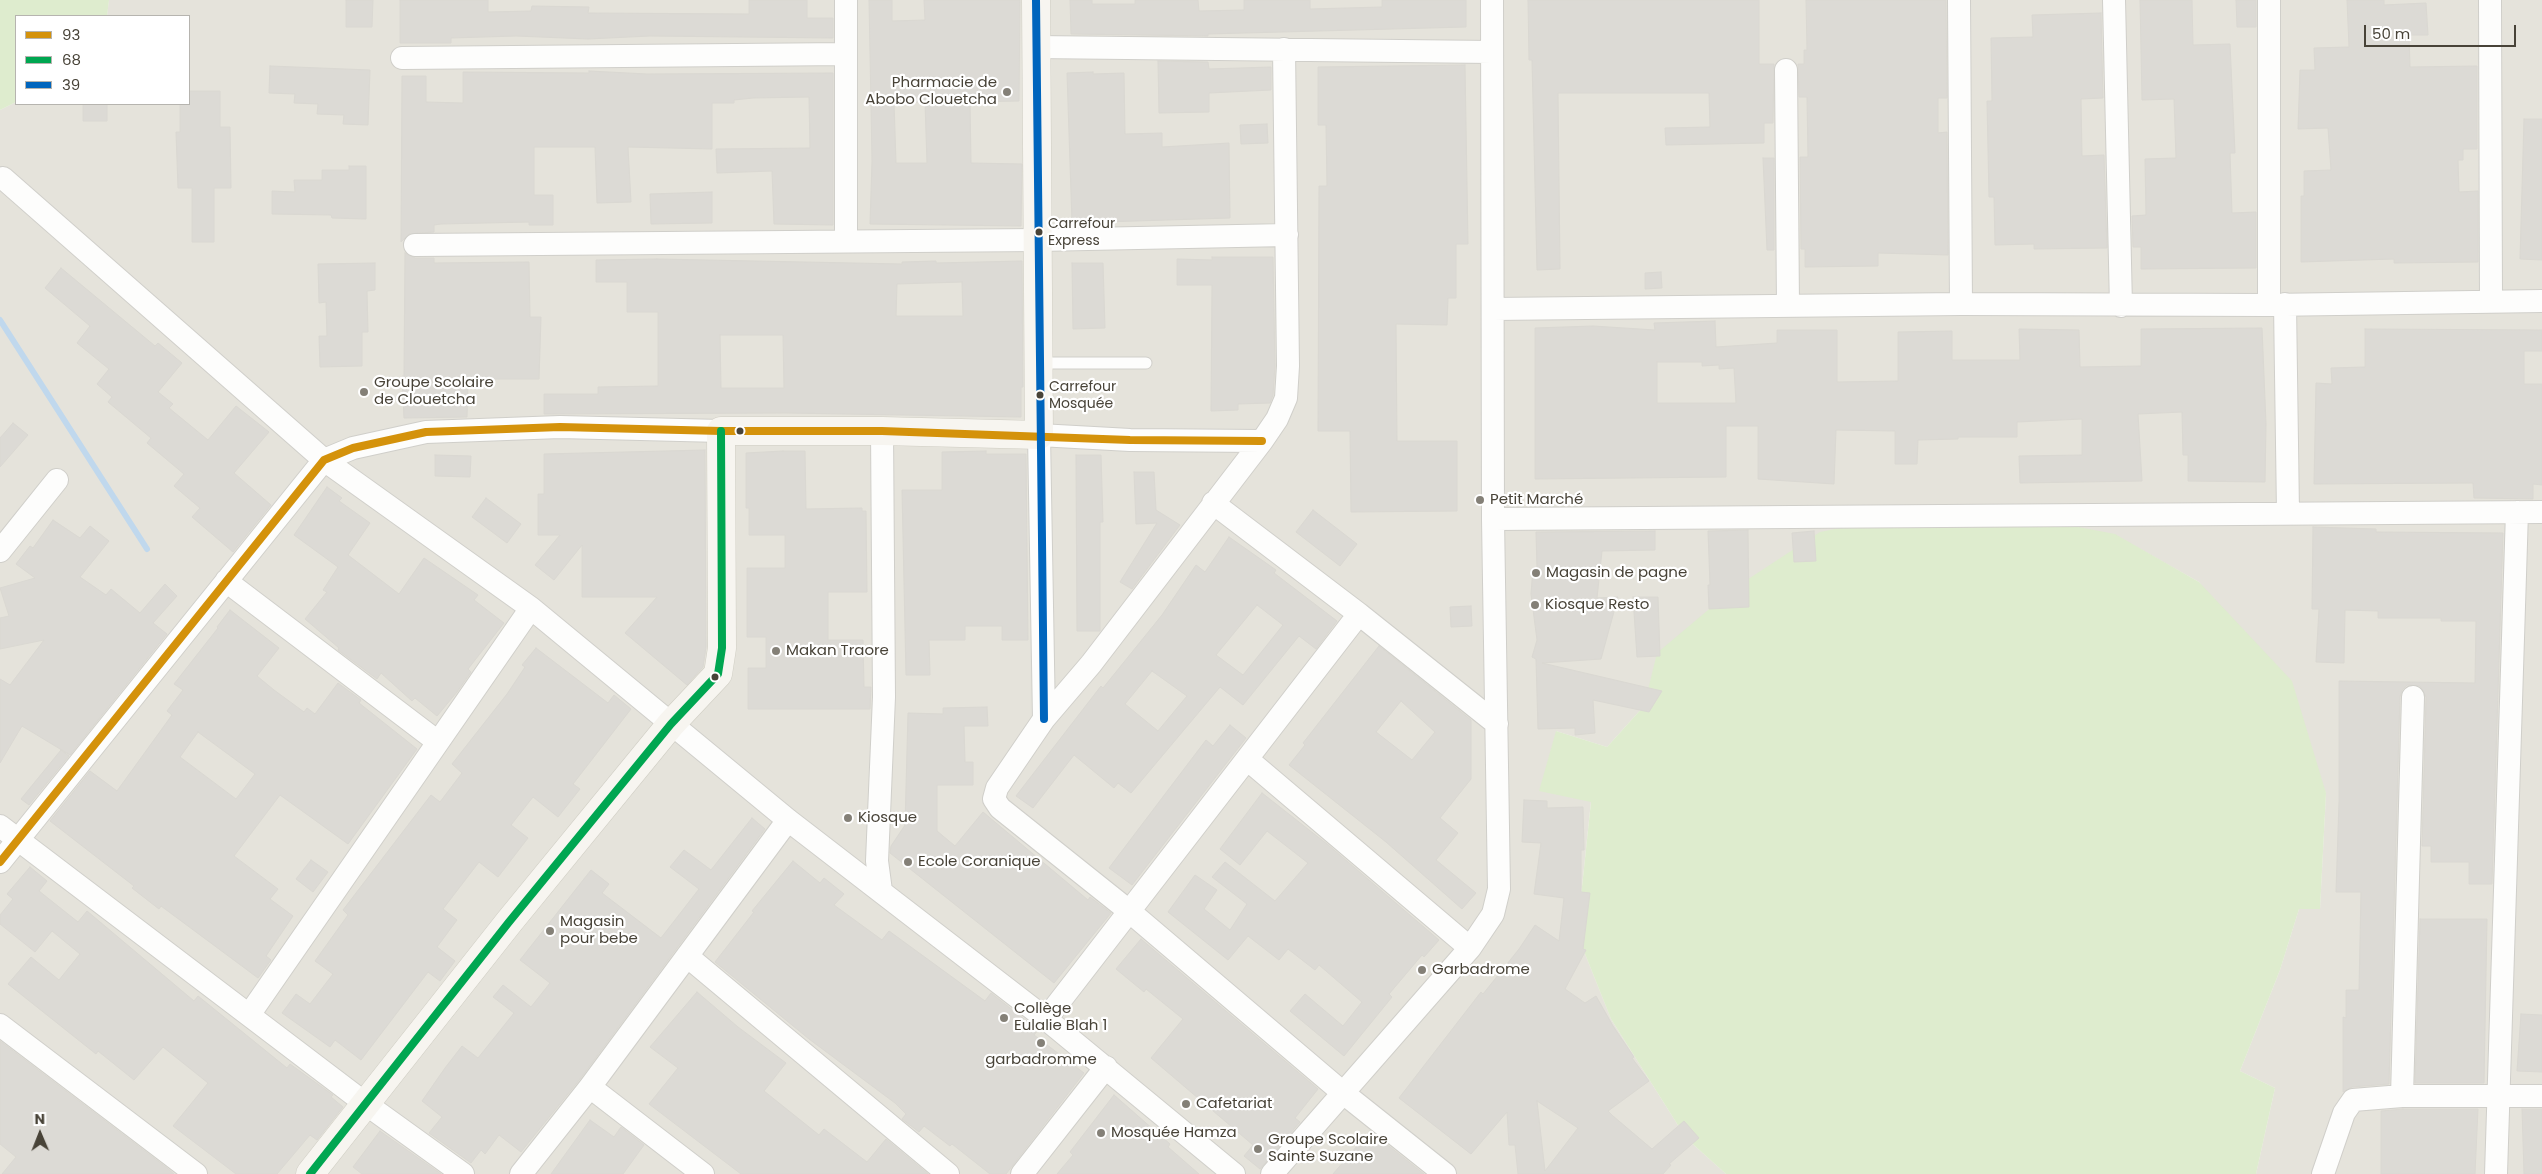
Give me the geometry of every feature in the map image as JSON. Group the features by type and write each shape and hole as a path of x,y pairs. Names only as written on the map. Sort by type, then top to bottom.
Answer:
{"street":[{"path":"846,0 846,241"},
{"path":"1036,0 1035,47 1044,719"},
{"path":"1272,1174 1470,948 1493,914 1499,889 1494,519 1492,0"},
{"path":"1959,0 1961,304"},
{"path":"2114,0 2121,306"},
{"path":"2269,0 2277,304 2288,513"},
{"path":"2490,0 2492,301"},
{"path":"1035,47 1492,52"},
{"path":"1284,49 1288,366 1286,398 1277,419 1262,441 1091,664 1044,719 997,788 994,799 1000,808 1129,911 1342,1092 1445,1174"},
{"path":"402,58 846,54"},
{"path":"1786,70 1788,306"},
{"path":"3,178 324,460 531,608 788,820 1046,1018 1234,1174"},
{"path":"415,245 1038,240 1287,235"},
{"path":"1493,309 1961,304 2121,306 2542,301"},
{"path":"0,862 9,832 226,581 324,460 353,448 426,432 560,427 882,431 1130,440 1262,441"},
{"path":"310,1174 515,914 672,724 718,674 722,648 721,430"},
{"path":"881,891 877,861 884,697 882,431"},
{"path":"0,551 57,480"},
{"path":"1213,503 1360,614 1497,724"},
{"path":"2496,1174 2518,512"},
{"path":"1494,519 2542,512"},
{"path":"226,581 438,742"},
{"path":"249,1015 531,608"},
{"path":"1046,1018 1360,614"},
{"path":"2402,1096 2413,697"},
{"path":"1247,759 1470,948"},
{"path":"521,1174 590,1087 788,820"},
{"path":"9,832 366,1104 463,1174"},
{"path":"687,956 948,1174"},
{"path":"0,1024 196,1174"},
{"path":"1022,1174 1106,1067"},
{"path":"590,1087 704,1174"},
{"path":"2323,1174 2344,1113 2352,1100 2402,1096 2542,1096"}],"lane":[{"path":"1039,363 1146,363"}],"shaded area":[{"path":"109,0 2542,0 2542,1174 2256,1174 2275,1088 2240,1071 2280,970 2299,909 2320,909 2326,793 2199,582 2115,535 1957,504 1644,706 1607,747 1556,731 1591,801 1577,934 1611,1019 1686,1138 1726,1174 0,1174 0,110 15,102 15,105 190,105 190,15 107,15"}],"green space":[{"path":"0,0 109,0 107,15 15,15 15,102 0,110"},
{"path":"1957,504 2115,534 2199,582 2292,681 2326,793 2320,909 2299,909 2280,970 2240,1071 2275,1088 2256,1174 1726,1174 1686,1138 1611,1019 1577,934 1591,802 1539,791 1556,731 1607,747 1644,706 1657,653 1733,589 1820,532"}],"building":[{"path":"346,0 373,0 372,27 346,27"},
{"path":"400,0 488,0 488,12 531,11 532,6 589,7 588,13 749,14 749,0 807,0 807,18 833,18 833,38 650,36 588,39 516,36 451,38 451,43 400,43"},
{"path":"869,0 892,0 892,21 925,20 924,0 1020,0 1019,101 970,102 971,163 1022,164 1021,226 870,224 872,161","holes":["894,102 925,102 927,163 896,163"]},
{"path":"1070,0 1092,0 1092,4 1135,4 1135,0 1198,0 1199,11 1244,10 1244,0 1310,0 1310,9 1382,7 1382,0 1466,0 1466,27 1208,34 1208,36 1071,34"},
{"path":"1528,0 1759,0 1759,64 1774,64 1773,123 1764,123 1764,143 1666,145 1665,128 1710,127 1709,93 1558,93 1560,269 1537,270 1532,60 1529,60"},
{"path":"1806,0 1946,0 1947,98 1938,98 1938,133 1947,132 1948,255 1878,253 1878,266 1805,267 1805,249 1801,249 1800,157 1808,157 1807,97 1799,97 1798,64 1804,64 1804,50 1807,50"},
{"path":"2140,0 2192,0 2193,45 2230,44 2235,153 2230,153 2232,213 2256,212 2256,268 2141,269 2141,247 2133,247 2132,216 2146,215 2145,159 2176,158 2174,99 2142,100"},
{"path":"2236,0 2256,0 2256,27 2237,27"},
{"path":"2347,0 2384,0 2384,5 2426,3 2428,35 2409,35 2410,67 2477,66 2477,149 2463,149 2463,160 2458,160 2459,192 2478,191 2478,262 2394,263 2394,259 2301,262 2301,196 2304,196 2304,171 2331,170 2328,128 2298,129 2300,70 2315,70 2314,48 2349,47"},
{"path":"2101,13 2103,98 2081,99 2082,156 2104,155 2107,248 2034,249 2034,244 1995,245 1994,197 1989,197 1987,101 1992,101 1991,38 2033,37 2032,15"},
{"path":"1158,61 1208,62 1209,69 1271,67 1271,90 1209,93 1209,112 1159,113"},
{"path":"1465,65 1468,244 1456,244 1456,298 1448,298 1447,325 1396,324 1397,441 1457,441 1457,511 1351,512 1350,431 1318,431 1319,186 1327,186 1326,125 1318,125 1318,67"},
{"path":"270,66 370,70 368,125 343,124 344,115 317,114 318,104 294,103 295,94 269,93"},
{"path":"589,71 647,74 833,73 833,225 774,224 772,171 717,173 716,149 810,148 809,97 753,98 734,100 734,103 712,103 712,149 628,147 631,202 597,203 595,147 534,147 534,195 553,195 553,225 529,225 529,222 441,224 434,225 434,232 409,234 401,242 402,76 426,76 426,102 463,103 463,72 589,73"},
{"path":"1093,72 1093,74 1124,73 1125,134 1162,133 1162,147 1229,143 1230,218 1072,223 1067,73"},
{"path":"190,91 220,91 220,127 230,127 231,188 214,188 214,242 192,242 192,188 178,188 176,132 180,132 180,105 190,105"},
{"path":"83,105 107,105 107,121 83,121"},
{"path":"2524,119 2542,119 2542,260 2520,259"},
{"path":"1267,124 1268,143 1241,144 1240,125"},
{"path":"1763,158 1774,158 1774,250 1767,250"},
{"path":"349,166 366,166 366,219 332,218 331,215 272,214 272,191 295,192 294,180 322,180 322,170 349,170"},
{"path":"712,192 712,223 651,224 650,194"},
{"path":"405,253 415,258 434,258 434,263 529,262 530,317 541,317 539,379 468,379 467,417 404,418 402,376 404,376"},
{"path":"1212,257 1273,257 1275,366 1273,395 1270,403 1238,404 1238,410 1211,411 1212,285 1177,285 1177,259 1212,260"},
{"path":"657,259 902,264 902,262 936,261 936,263 1022,261 1023,387 1021,387 1021,417 786,413 544,414 544,394 598,394 598,387 658,386 658,312 627,312 627,282 596,282 596,260","holes":["962,282 963,316 896,316 897,284","720,335 783,335 784,388 721,388"]},
{"path":"375,263 375,290 367,291 368,332 362,332 362,366 320,367 319,336 327,336 326,302 319,303 318,264"},
{"path":"1072,263 1103,263 1105,328 1073,329"},
{"path":"61,268 155,346 158,343 182,363 158,392 173,404 169,408 208,440 236,406 269,432 234,473 271,505 233,552 192,517 200,508 174,486 184,474 147,443 151,438 108,402 112,397 97,384 109,369 77,343 90,326 45,288"},
{"path":"1661,272 1662,288 1645,289 1645,273"},
{"path":"1715,321 1716,347 1777,343 1777,330 1837,330 1837,382 1898,381 1898,332 1952,331 1952,360 2020,360 2019,329 2079,330 2080,367 2141,366 2141,329 2262,328 2266,424 2265,482 2188,481 2188,455 2183,455 2182,412 2138,414 2142,481 2020,483 2019,456 2082,455 2082,419 2017,422 2017,437 1958,437 1958,439 1918,440 1917,464 1895,464 1895,431 1836,430 1834,484 1758,479 1758,426 1726,426 1726,477 1535,479 1535,328 1593,326 1655,330 1654,323","holes":["1657,362 1702,362 1702,366 1719,365 1719,369 1734,368 1736,403 1657,403"]},
{"path":"2365,329 2542,330 2542,351 2524,351 2524,384 2542,384 2542,485 2533,484 2533,499 2474,498 2473,483 2314,484 2316,383 2332,384 2331,368 2365,367"},
{"path":"13,423 28,435 0,467 0,438"},
{"path":"705,450 706,647 703,667 687,685 625,633 657,597 582,597 582,545 554,580 535,565 560,535 538,535 538,494 544,494 544,454"},
{"path":"805,451 806,509 862,508 862,511 866,511 867,592 828,592 828,640 863,640 864,687 871,687 870,709 748,709 748,668 766,668 766,637 747,637 747,568 785,568 785,535 749,535 749,508 746,508 746,453"},
{"path":"986,451 986,454 1026,454 1028,640 1002,640 1002,626 965,626 965,640 929,640 930,675 906,675 902,490 942,490 942,452"},
{"path":"435,455 471,456 470,477 435,476"},
{"path":"1076,455 1101,455 1103,522 1100,522 1100,631 1077,631"},
{"path":"1134,472 1154,472 1156,510 1180,525 1132,589 1120,582 1157,523 1136,524"},
{"path":"327,487 342,498 339,501 370,523 348,555 399,594 424,558 478,595 474,600 504,623 468,669 471,672 437,716 415,698 412,701 381,673 377,679 338,650 339,648 305,619 327,592 323,590 338,567 294,535"},
{"path":"486,498 521,524 507,543 472,517"},
{"path":"1313,510 1357,544 1340,566 1296,532"},
{"path":"53,520 80,538 90,526 109,541 80,577 106,595 111,589 140,613 165,584 177,596 153,623 167,634 70,755 22,726 0,763 0,679 10,685 44,640 0,649 0,618 9,616 0,588 35,578 16,564 30,546 33,548"},
{"path":"2313,527 2376,529 2376,532 2503,533 2492,884 2469,884 2469,862 2431,862 2431,846 2422,846 2426,697 2420,686 2407,685 2402,690 2400,697 2389,1084 2352,1087 2343,1092 2343,1017 2346,1018 2346,990 2359,990 2361,892 2336,892 2339,802 2339,681 2475,683 2476,621 2441,621 2441,618 2378,618 2378,611 2345,610 2344,663 2316,662 2319,609 2312,609"},
{"path":"1748,530 1749,607 1709,609 1708,531"},
{"path":"1655,531 1655,550 1602,551 1597,598 1618,597 1601,659 1542,663 1662,691 1649,712 1593,700 1595,733 1575,735 1575,728 1538,729 1536,659 1532,657 1537,640 1531,594 1533,568 1537,568 1536,532"},
{"path":"1814,531 1816,561 1794,562 1792,533"},
{"path":"1229,537 1276,570 1274,573 1337,621 1316,649 1299,636 1243,705 1220,687 1131,793 1118,783 1114,788 1074,755 1033,808 1016,796 1101,686 1103,688 1162,615 1196,565 1205,572","holes":["1257,605 1283,625 1243,675 1216,655","1152,671 1187,696 1158,731 1125,704"]},
{"path":"1633,597 1658,597 1660,656 1637,657"},
{"path":"1471,606 1472,626 1451,627 1450,607"},
{"path":"230,610 279,648 257,676 304,712 307,708 315,714 338,683 361,700 359,703 417,749 348,844 280,795 234,856 278,889 270,899 293,916 266,956 271,960 258,978 161,906 159,909 132,888 134,886 50,821 90,771 117,791 172,715 167,711 183,690 174,684","holes":["198,732 255,774 236,799 180,757"]},
{"path":"1379,646 1471,720 1471,779 1440,818 1458,833 1436,860 1476,893 1462,909 1386,842 1289,765 1305,745 1303,743","holes":["1401,701 1435,732 1412,760 1376,732"]},
{"path":"536,648 608,703 614,695 631,709 573,784 580,789 558,817 533,797 511,825 528,838 498,877 479,862 443,909 457,920 437,947 455,961 440,981 428,972 361,1060 335,1040 330,1047 282,1013 296,994 310,1004 333,974 315,961 348,915 343,910 431,795 440,802 462,773 452,764 507,694 525,667 522,665"},
{"path":"987,707 988,726 964,726 965,762 973,762 973,785 937,785 937,831 955,846 983,812 1088,900 1090,897 1111,913 1054,983 890,853 891,846 905,825 908,713 943,714 943,708"},
{"path":"1230,725 1246,738 1132,885 1109,868 1206,740 1213,746"},
{"path":"61,750 69,756 29,805 21,799"},
{"path":"1262,793 1327,844 1439,940 1424,957 1422,955 1389,994 1392,997 1344,1056 1290,1011 1305,994 1343,1026 1362,1002 1319,965 1315,970 1288,949 1279,960 1248,936 1228,960 1168,912 1195,875 1217,890 1204,909 1230,930 1247,904 1212,877 1225,862 1275,901 1308,863 1267,831 1240,865 1220,849"},
{"path":"1524,800 1547,801 1547,808 1583,807 1584,850 1581,850 1581,892 1590,893 1583,949 1586,950 1565,989 1585,1003 1596,996 1634,1057 1632,1058 1649,1081 1608,1111 1652,1149 1684,1121 1699,1138 1669,1164 1671,1165 1663,1174 1518,1174 1515,1145 1509,1145 1507,1112 1471,1154 1399,1098 1481,992 1483,994 1519,949 1535,925 1559,941 1564,898 1534,894 1541,843 1522,842","holes":["1537,1101 1578,1128 1545,1171"]},
{"path":"752,818 765,829 580,1079 521,1152 499,1135 485,1154 481,1150 471,1163 429,1133 442,1117 422,1101 445,1068 462,1046 478,1058 514,1013 493,997 503,985 531,1007 550,983 520,960 591,870 609,884 602,893 661,938 699,889 670,867 684,850 711,870"},
{"path":"311,860 328,872 313,892 296,879"},
{"path":"793,861 820,883 824,878 844,894 834,905 882,940 889,931 985,1001 991,993 1038,1030 1034,1035 1084,1073 1006,1174 990,1174 952,1144 950,1146 924,1126 919,1132 902,1119 906,1114 895,1103 809,1039 715,962 754,912 752,911"},
{"path":"30,867 47,881 39,891 78,922 87,911 194,1001 198,996 287,1068 290,1064 333,1095 331,1097 343,1107 317,1140 310,1135 277,1174 236,1174 173,1126 208,1083 163,1047 134,1080 98,1051 96,1054 8,984 31,957 59,980 80,954 52,931 35,952 0,924 0,915 13,899 7,894"},
{"path":"2420,919 2487,919 2484,1083 2415,1083"},
{"path":"1141,939 1318,1089 1295,1118 1300,1122 1260,1169 1244,1156 1253,1145 1151,1058 1183,1019 1146,989 1144,992 1116,969"},
{"path":"697,992 738,1027 786,1063 764,1091 819,1135 824,1129 867,1162 886,1139 928,1174 741,1174 649,1104 678,1068 650,1047"},
{"path":"2521,1014 2542,1015 2542,1072 2517,1071"},
{"path":"0,1041 174,1174 2,1174 16,1157 0,1144"},
{"path":"1114,1095 1170,1144 1168,1147 1199,1174 1057,1174 1073,1155 1070,1152"},
{"path":"2403,1109 2478,1109 2475,1174 2381,1174 2381,1111"},
{"path":"2522,1109 2542,1109 2542,1174 2524,1174"},
{"path":"590,1120 614,1137 621,1127 644,1145 623,1174 551,1174"},
{"path":"380,1131 441,1174 362,1174 353,1167"},
{"path":"1370,1131 1424,1174 1333,1174"}],"waterway":[{"path":"0,320 147,549"}],"transit line":[{"name":"39","path":"1036,0 1044,719"},
{"name":"93","path":"0,862 324,460 353,448 426,432 560,427 721,431 882,431 1130,440 1262,441"},
{"name":"68","path":"310,1174 509,922 671,724 718,674 722,648 721,431"}],"place":[{"name":"Pharmacie de Abobo Clouetcha","path":"1007,92"},
{"name":"Carrefour Express","path":"1039,232"},
{"name":"Groupe Scolaire de Clouetcha","path":"364,392"},
{"name":"Carrefour Mosquée","path":"1040,395"},
{"name":"Petit Marché","path":"1480,500"},
{"name":"Magasin de pagne","path":"1536,573"},
{"name":"Kiosque Resto","path":"1535,605"},
{"name":"Makan Traore","path":"776,651"},
{"name":"Kiosque","path":"848,818"},
{"name":"Ecole Coranique","path":"908,862"},
{"name":"Magasin pour bebe","path":"550,931"},
{"name":"Garbadrome","path":"1422,970"},
{"name":"Collège Eulalie Blah 1","path":"1004,1018"},
{"name":"garbadromme","path":"1041,1043"},
{"name":"Cafetariat","path":"1186,1104"},
{"name":"Mosquée Hamza","path":"1101,1133"},
{"name":"Groupe Scolaire Sainte Suzane","path":"1258,1149"}]}
